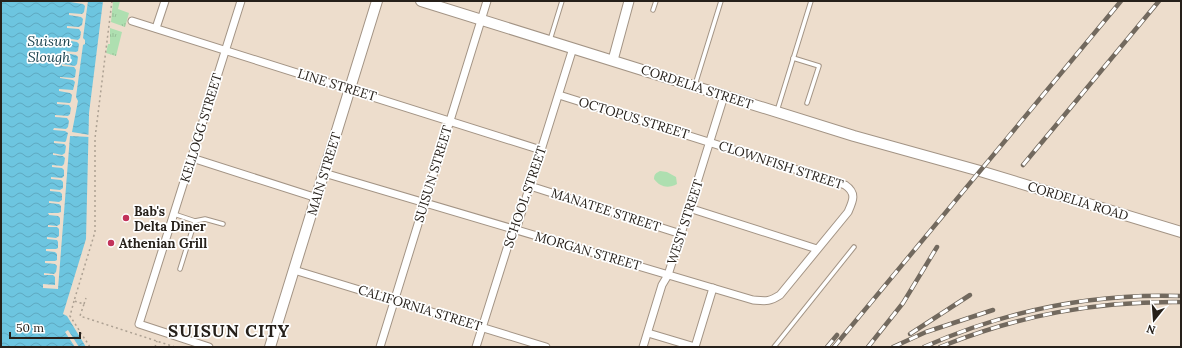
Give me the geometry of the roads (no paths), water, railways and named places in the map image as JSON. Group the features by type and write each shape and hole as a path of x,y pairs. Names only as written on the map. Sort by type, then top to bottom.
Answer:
{"main road":[{"name":"MAIN STREET","path":"270,347 378,1"},
{"name":"CORDELIA STREET","path":"421,1 854,136 974,170"},
{"name":"CORDELIA ROAD","path":"974,170 1181,232"}],"street":[{"path":"156,28 165,1"},
{"name":"KELLOGG STREET","path":"209,347 139,324 241,1"},
{"name":"SUISUN STREET","path":"380,347 487,1"},
{"path":"613,60 629,1"},
{"name":"LINE STREET","path":"132,21 541,150"},
{"name":"SCHOOL STREET","path":"476,347 510,239 516,230 573,48"},
{"name":"OCTOPUS STREET","path":"559,95 710,142"},
{"name":"WEST STREET","path":"643,347 662,285 668,275 724,96"},
{"name":"CLOWNFISH STREET","path":"710,142 831,180 850,188 853,194 853,201 848,212 817,249"},
{"path":"192,158 317,198"},
{"name":"MORGAN STREET","path":"324,173 424,204 753,300 771,301 780,295 817,249"},
{"name":"MANATEE STREET","path":"530,186 681,234"},
{"path":"689,208 817,249"},
{"name":"CALIFORNIA STREET","path":"294,270 546,347"},
{"path":"648,333 695,347 713,288"}],"lane":[{"path":"550,41 562,1"},
{"path":"653,10 656,1"},
{"path":"695,86 721,1"},
{"path":"777,112 811,1"},
{"path":"793,58 819,66 807,104"},
{"path":"174,214 195,221 205,219 223,224"},
{"path":"180,268 195,221"},
{"path":"774,347 854,247"}],"water":[{"name":"Suisun Slough","path":"1,1 103,1 89,113 86,239 63,314 67,316 86,347 1,347"}],"railway":[{"path":"834,347 1121,1"},
{"path":"1023,165 1159,1"},
{"path":"868,347 903,303 937,247"},
{"path":"910,334 970,295"},
{"path":"924,347 986,323 1050,307 1082,301 1115,298 1181,296"},
{"path":"940,347 999,326 1058,312 1118,304 1181,302"},
{"path":"893,347 926,332 993,310"},
{"path":"827,347 837,335"}],"place":[{"name":"Bab's Delta Diner","path":"126,218"},
{"name":"Athenian Grill","path":"111,243"}],"district":[{"name":"SUISUN CITY","path":"229,331"}]}
